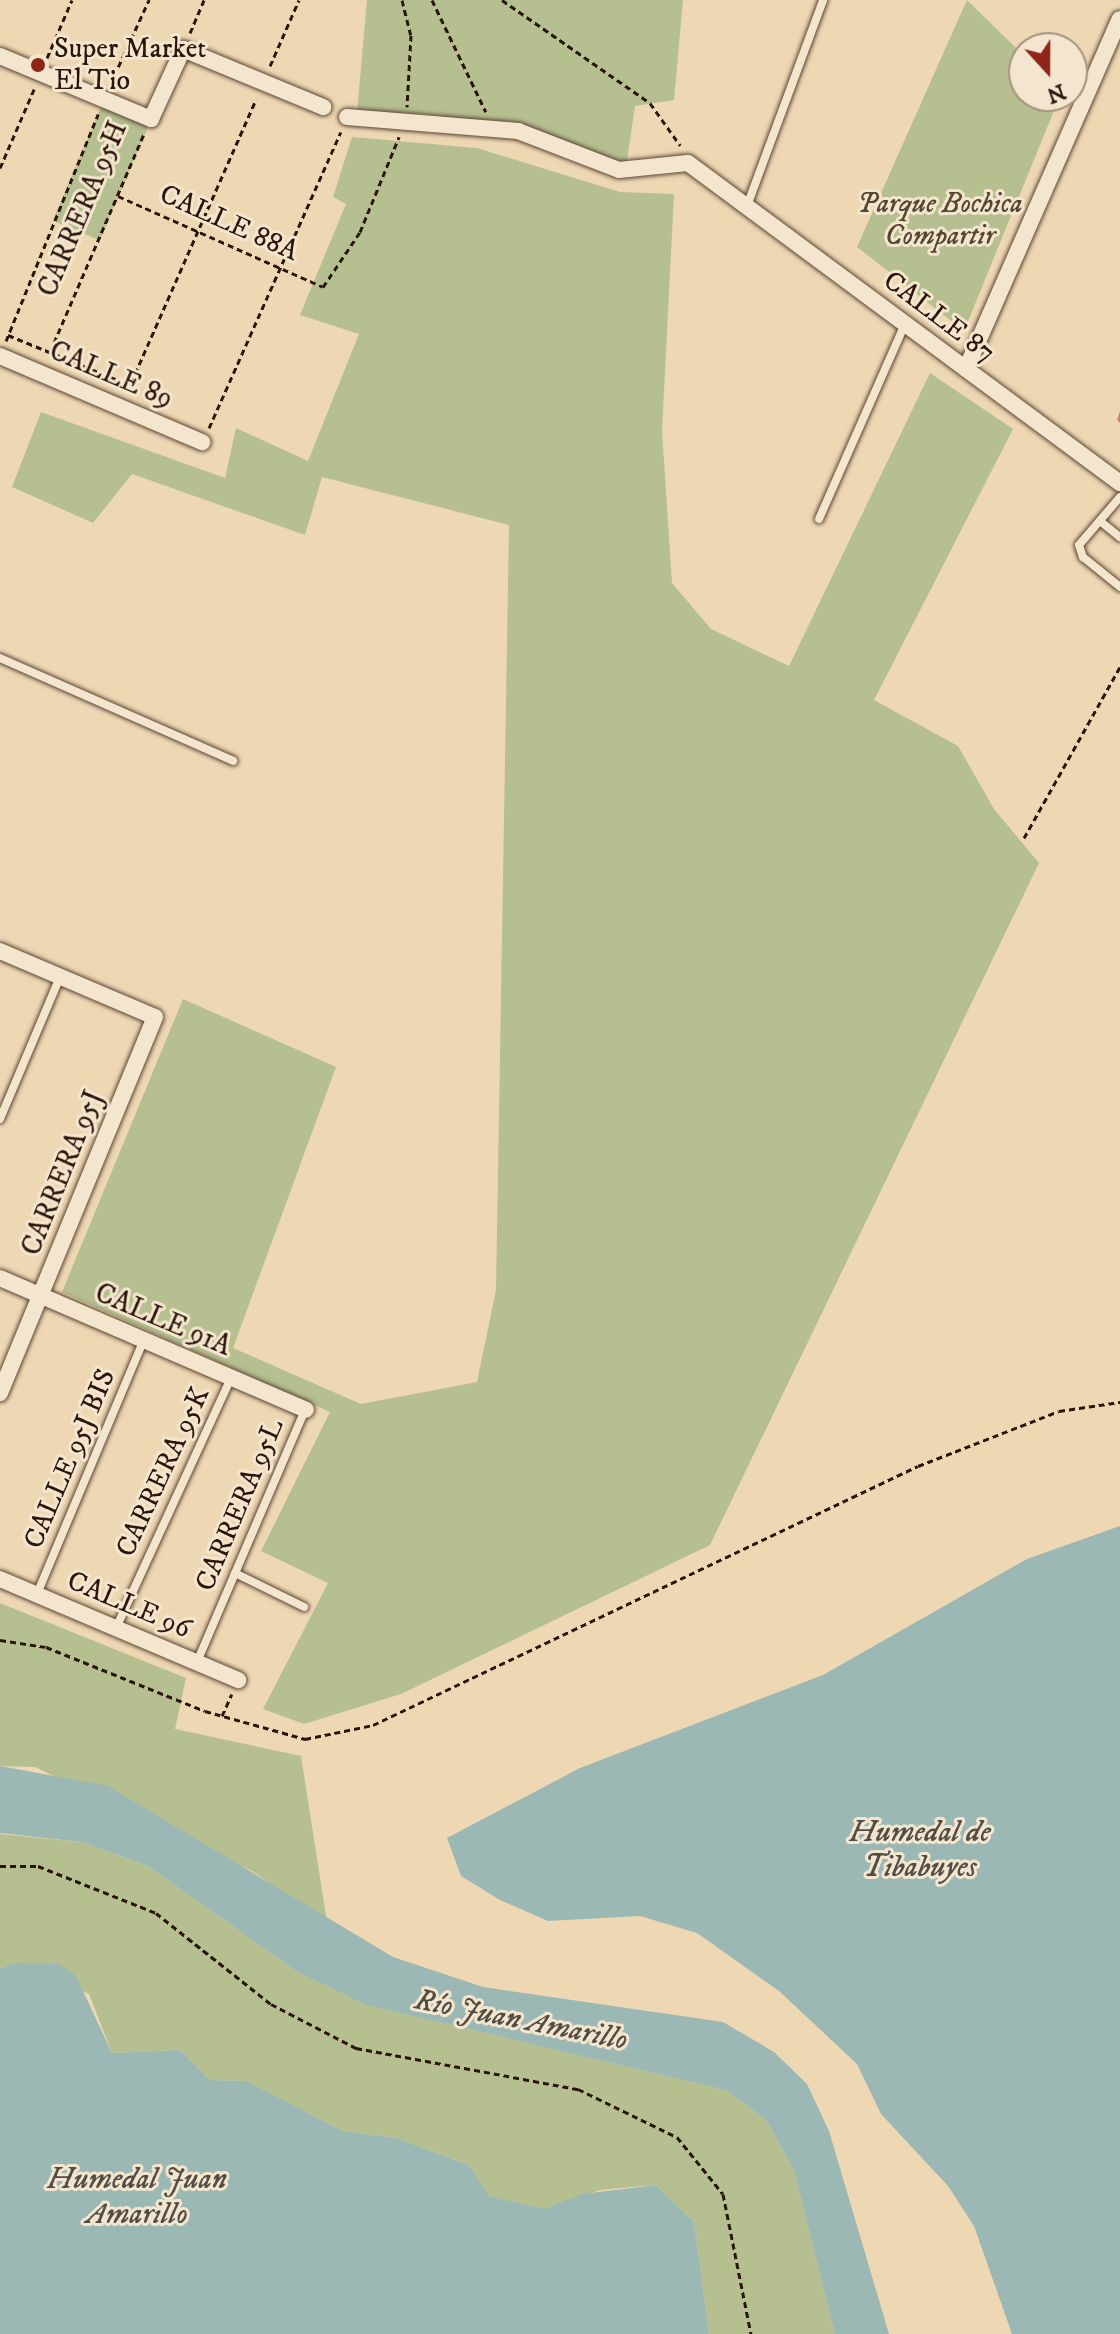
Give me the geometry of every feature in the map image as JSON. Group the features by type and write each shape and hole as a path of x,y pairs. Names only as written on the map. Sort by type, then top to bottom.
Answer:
{"street":[{"path":"966,369 1120,19"},
{"path":"183,49 323,107"},
{"name":"CARRERA 95H","path":"151,119 183,49"},
{"path":"0,56 151,119"},
{"path":"347,117 405,119 495,129 556,141 619,170 688,163"},
{"name":"CALLE 87","path":"688,163 1120,483"},
{"name":"CALLE 89","path":"2,351 202,442"},
{"path":"0,951 60,977"},
{"name":"CARRERA 95J","path":"0,1393 155,1017 60,977"},
{"name":"CALLE 91A","path":"0,1278 306,1410"},
{"name":"CALLE 96","path":"0,1579 238,1680"}],"lane":[{"path":"811,0 818,13"},
{"path":"747,207 823,0"},
{"path":"819,519 905,324"},
{"path":"1120,497 1079,552 1120,587"},
{"path":"1100,521 1120,537"},
{"path":"0,658 233,761"},
{"path":"0,1119 60,977"},
{"name":"CALLE 95J BIS","path":"37,1594 144,1340"},
{"name":"CARRERA 95K","path":"116,1628 231,1378"},
{"name":"CARRERA 95L","path":"197,1662 306,1410"},
{"path":"235,1573 304,1607"}],"path":[{"path":"2,351 104,100 149,0"},
{"path":"183,49 204,0"},
{"path":"120,407 299,0"},
{"path":"402,0 411,35 405,119"},
{"path":"432,0 495,129"},
{"path":"502,0 650,103 688,163"},
{"path":"202,442 283,269 347,117"},
{"name":"CARRERA 95H","path":"50,352 151,119"},
{"name":"CALLE 88A","path":"118,196 323,287 360,232 405,119"},
{"path":"8,335 130,385"},
{"path":"1024,838 1120,667"},
{"path":"0,1640 46,1647 222,1716 305,1739 373,1725 918,1466 1059,1411 1120,1402"},
{"path":"222,1716 238,1680"},
{"path":"0,1866 38,1866 156,1913 271,2004 356,2048 578,2089 677,2137 723,2194 751,2334"}],"green space":[{"path":"367,0 683,0 674,100 635,106 626,167 508,121 493,127 429,114 357,113"},
{"name":"Parque Bochica Compartir","path":"967,0 1008,40 1008,112 1053,112 964,331 857,247"},
{"path":"104,100 151,120 100,241 53,221"},
{"path":"352,137 477,148 620,192 674,194 662,431 672,583 711,629 789,666 930,373 1013,429 874,700 958,746 994,809 1039,863 710,1545 401,1694 304,1724 263,1709 328,1583 261,1551 330,1412 62,1292 183,999 336,1067 233,1348 361,1404 477,1382 496,1290 509,525 322,477 305,535 132,474 93,523 12,487 41,412 225,478 236,428 308,461 359,334 300,315 346,204 333,197"},
{"path":"0,1603 186,1678 175,1729 301,1756 327,1922 252,1871 35,1767 0,1766"},
{"path":"0,1834 82,1842 148,1866 297,1972 368,2005 726,2090 766,2120 794,2170 835,2334 709,2334 694,2222 656,2185 600,2190 545,2210 489,2196 469,2165 396,2138 343,2131 247,2081 210,2080 180,2050 112,2053 89,1994 16,1963 0,1968"}],"water":[{"name":"Humedal de Tibabuyes","path":"1120,1526 1120,2334 1012,2334 974,2226 948,2186 881,2114 857,2064 779,1991 697,1933 640,1916 548,1921 500,1900 461,1876 447,1838 580,1768 823,1675 1027,1559"},
{"name":"Río Juan Amarillo","path":"0,1766 108,1786 393,1957 483,1987 723,2022 774,2052 807,2084 829,2131 889,2334 835,2334 794,2170 766,2120 726,2090 367,2005 297,1972 148,1866 82,1842 0,1833"},
{"name":"Humedal Juan Amarillo","path":"16,1963 59,1964 76,1976 112,2053 180,2050 210,2080 247,2081 343,2131 396,2138 469,2165 489,2196 545,2209 582,2194 656,2185 694,2222 709,2334 0,2334 0,1968"}],"place":[{"name":"Super Market El Tio","path":"38,65"}]}
